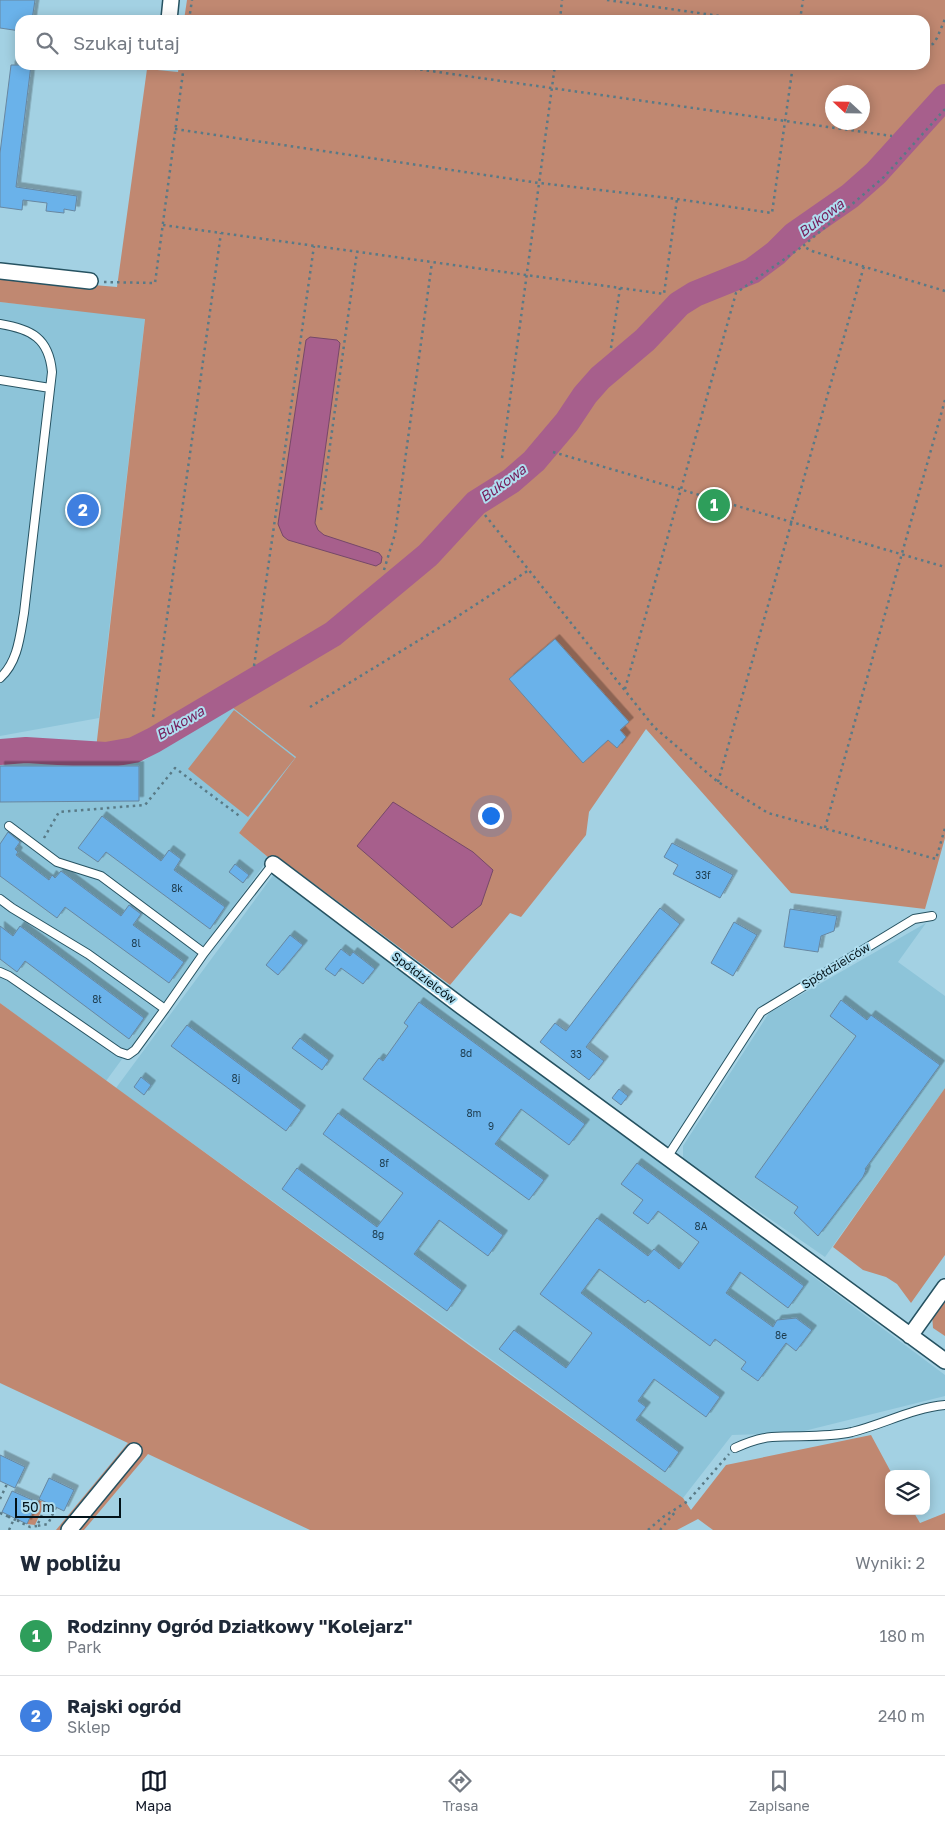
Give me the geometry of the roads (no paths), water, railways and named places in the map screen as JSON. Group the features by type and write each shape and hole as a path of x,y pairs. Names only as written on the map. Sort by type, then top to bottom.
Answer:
{"street":[{"path":"170,15 171,0"},
{"path":"0,271 90,281"},
{"name":"Spółdzielców","path":"273,864 461,1006 945,1361"},
{"path":"910,1336 945,1287"},
{"path":"69,1530 134,1451"}],"lane":[{"path":"0,324 32,332 44,344 51,357 52,372 24,613 18,646 11,666 0,678"},
{"path":"0,380 50,388"},
{"path":"9,826 57,862 101,876 204,953"},
{"name":"Spółdzielców","path":"0,972 9,976 119,1052 128,1055 135,1050 204,953 273,864"},
{"path":"0,899 88,954 165,1010"},
{"name":"Spółdzielców","path":"668,1156 761,1012 914,919 932,916"},
{"path":"735,1448 748,1442 770,1437 821,1437 853,1432 909,1413 945,1405"}],"waterway":[{"name":"Bukowa","path":"0,752 26,750 106,755 134,750 333,634 428,555 476,503 511,481 534,461 567,422 585,395 600,378 645,340 679,304 695,294 752,271 776,253 794,235 850,196 876,173 945,97"}],"place":[{"name":"Rodzinny Ogród Działkowy \"Kolejarz\"","path":"714,505"},
{"name":"Rajski ogród","path":"83,510"}]}
